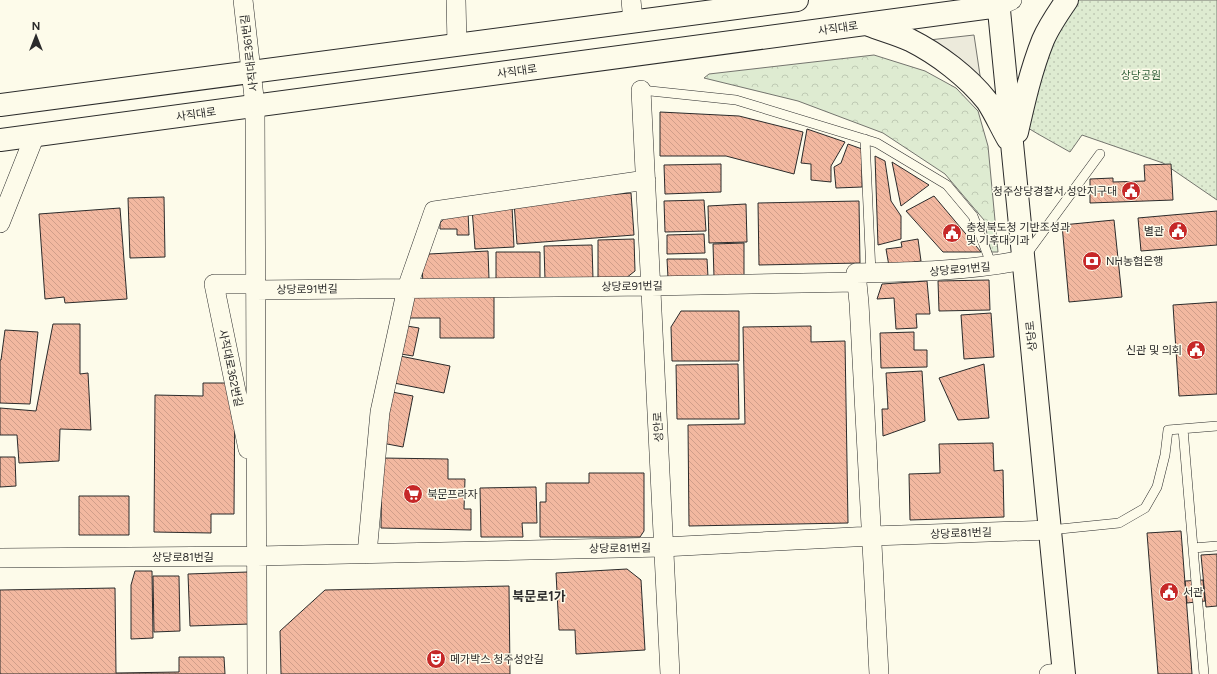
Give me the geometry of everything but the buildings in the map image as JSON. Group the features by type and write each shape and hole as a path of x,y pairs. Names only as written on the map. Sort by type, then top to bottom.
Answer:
{"main road":[{"path":"0,104 797,0"},
{"path":"1013,149 1030,78 1041,45 1056,15 1067,0"},
{"name":"상당로","path":"1003,2 1013,149 1050,530 1059,674"},
{"name":"사직대로","path":"0,140 866,24 1003,2"},
{"path":"866,24 910,40 956,70 972,84 988,102 1013,149"}],"street":[{"name":"사직대로361번길","path":"242,0 255,106"},
{"path":"456,0 457,44"},
{"path":"631,0 633,22"},
{"name":"성안로","path":"641,90 670,674"},
{"name":"사직대로362번길","path":"255,106 257,674"},
{"path":"0,223 35,135"},
{"path":"367,554 380,412 407,288 434,211 646,180"},
{"name":"상당로91번길","path":"255,287 407,288 651,286 864,278 992,266 1023,260"},
{"path":"864,278 872,536 879,674"},
{"name":"사직대로362번길","path":"255,287 214,284 257,492"},
{"name":"상당로81번길","path":"0,558 257,556 664,547 872,536 1050,530"}],"lane":[{"path":"641,90 736,100 877,143 946,185 973,216 992,266"},
{"path":"864,278 866,139"},
{"path":"1023,260 1100,154"},
{"path":"1050,530 1119,523 1145,508 1157,487 1165,455 1168,430 1217,426"},
{"path":"1183,429 1204,674"},
{"path":"1192,548 1217,546"}],"green space":[{"name":"상당공원","path":"1076,0 1217,0 1217,200 1163,163 1082,135 1070,152 1028,128 1036,76"},
{"path":"874,55 925,71 956,88 978,111 988,146 998,252 991,252 984,220 945,174 883,133 798,101 704,78 709,74"}],"shaded area":[{"path":"974,35 981,82 920,41"}],"place":[{"name":"청주상당경찰서 성안지구대","path":"1131,191"},
{"name":"별관","path":"1178,231"},
{"name":"충청북도청 기반조성과 및 기후대기과","path":"952,233"},
{"name":"NH농협은행","path":"1092,261"},
{"name":"신관 및 의회","path":"1196,350"},
{"name":"북문프라자","path":"413,494"},
{"name":"서관","path":"1169,592"},
{"name":"메가박스 청주성안길","path":"436,659"}],"district":[{"name":"북문로1가","path":"539,596"}]}
